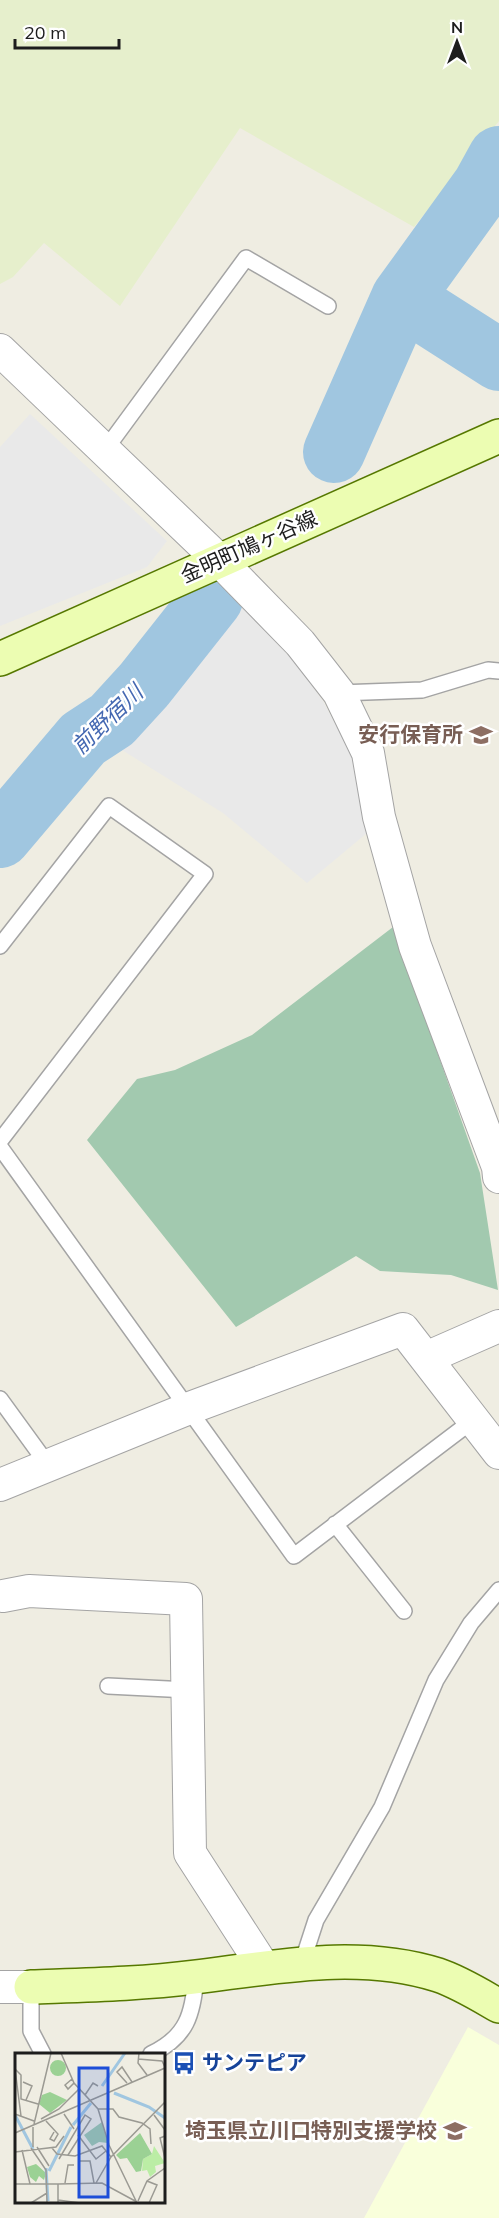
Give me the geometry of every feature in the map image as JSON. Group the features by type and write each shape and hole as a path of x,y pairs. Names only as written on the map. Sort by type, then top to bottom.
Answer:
{"main road":[{"name":"金明町鳩ヶ谷線","path":"0,659 499,436"},
{"path":"16,1987 196,1977 264,1966 302,1963 399,1966 440,1976 499,2006"}],"street":[{"path":"0,350 219,560 300,643 339,693 368,753 379,817 415,946 498,1167 499,1176"},
{"path":"426,1358 499,1326"},
{"path":"0,1485 187,1409 403,1329 499,1453"},
{"path":"3,1596 29,1591 186,1599 190,1853 264,1966"}],"lane":[{"path":"105,450 246,258 328,306"},
{"path":"339,693 422,690 488,670 499,671"},
{"path":"0,946 109,806 205,874 0,1141"},
{"path":"0,1147 294,1556 472,1421"},
{"path":"0,1399 48,1465"},
{"path":"335,1524 404,1611"},
{"path":"302,1963 316,1920 382,1807 436,1680 471,1623 499,1590"},
{"path":"108,1686 188,1690"},
{"path":"155,2053 166,2047 182,2032 194,2004 196,1977"},
{"path":"16,1987 31,2031 42,2053"}],"shaded area":[{"path":"0,0 499,0 499,121 414,227 240,128 120,306 44,243 13,277 0,284"},
{"path":"30,414 167,541 147,567 0,626 0,447"},
{"path":"235,600 295,662 323,701 351,753 367,833 307,883 223,813 106,740 220,606"},
{"path":"393,927 480,1173 498,1290 451,1275 380,1271 356,1256 236,1327 87,1140 137,1079 175,1070 252,1035"},
{"name":"埼玉県立川口特別支援学校","path":"468,2027 499,2045 499,2218 364,2218"}],"waterway":[{"path":"402,298 483,186 499,157"},
{"name":"前野宿川","path":"334,452 402,298 499,360"},
{"name":"前野宿川","path":"0,837 83,739 112,720 144,685 212,599"}],"place":[{"name":"安行保育所","path":"481,735"},
{"name":"サンテピア","path":"184,2063"},
{"name":"埼玉県立川口特別支援学校","path":"455,2131"}]}
